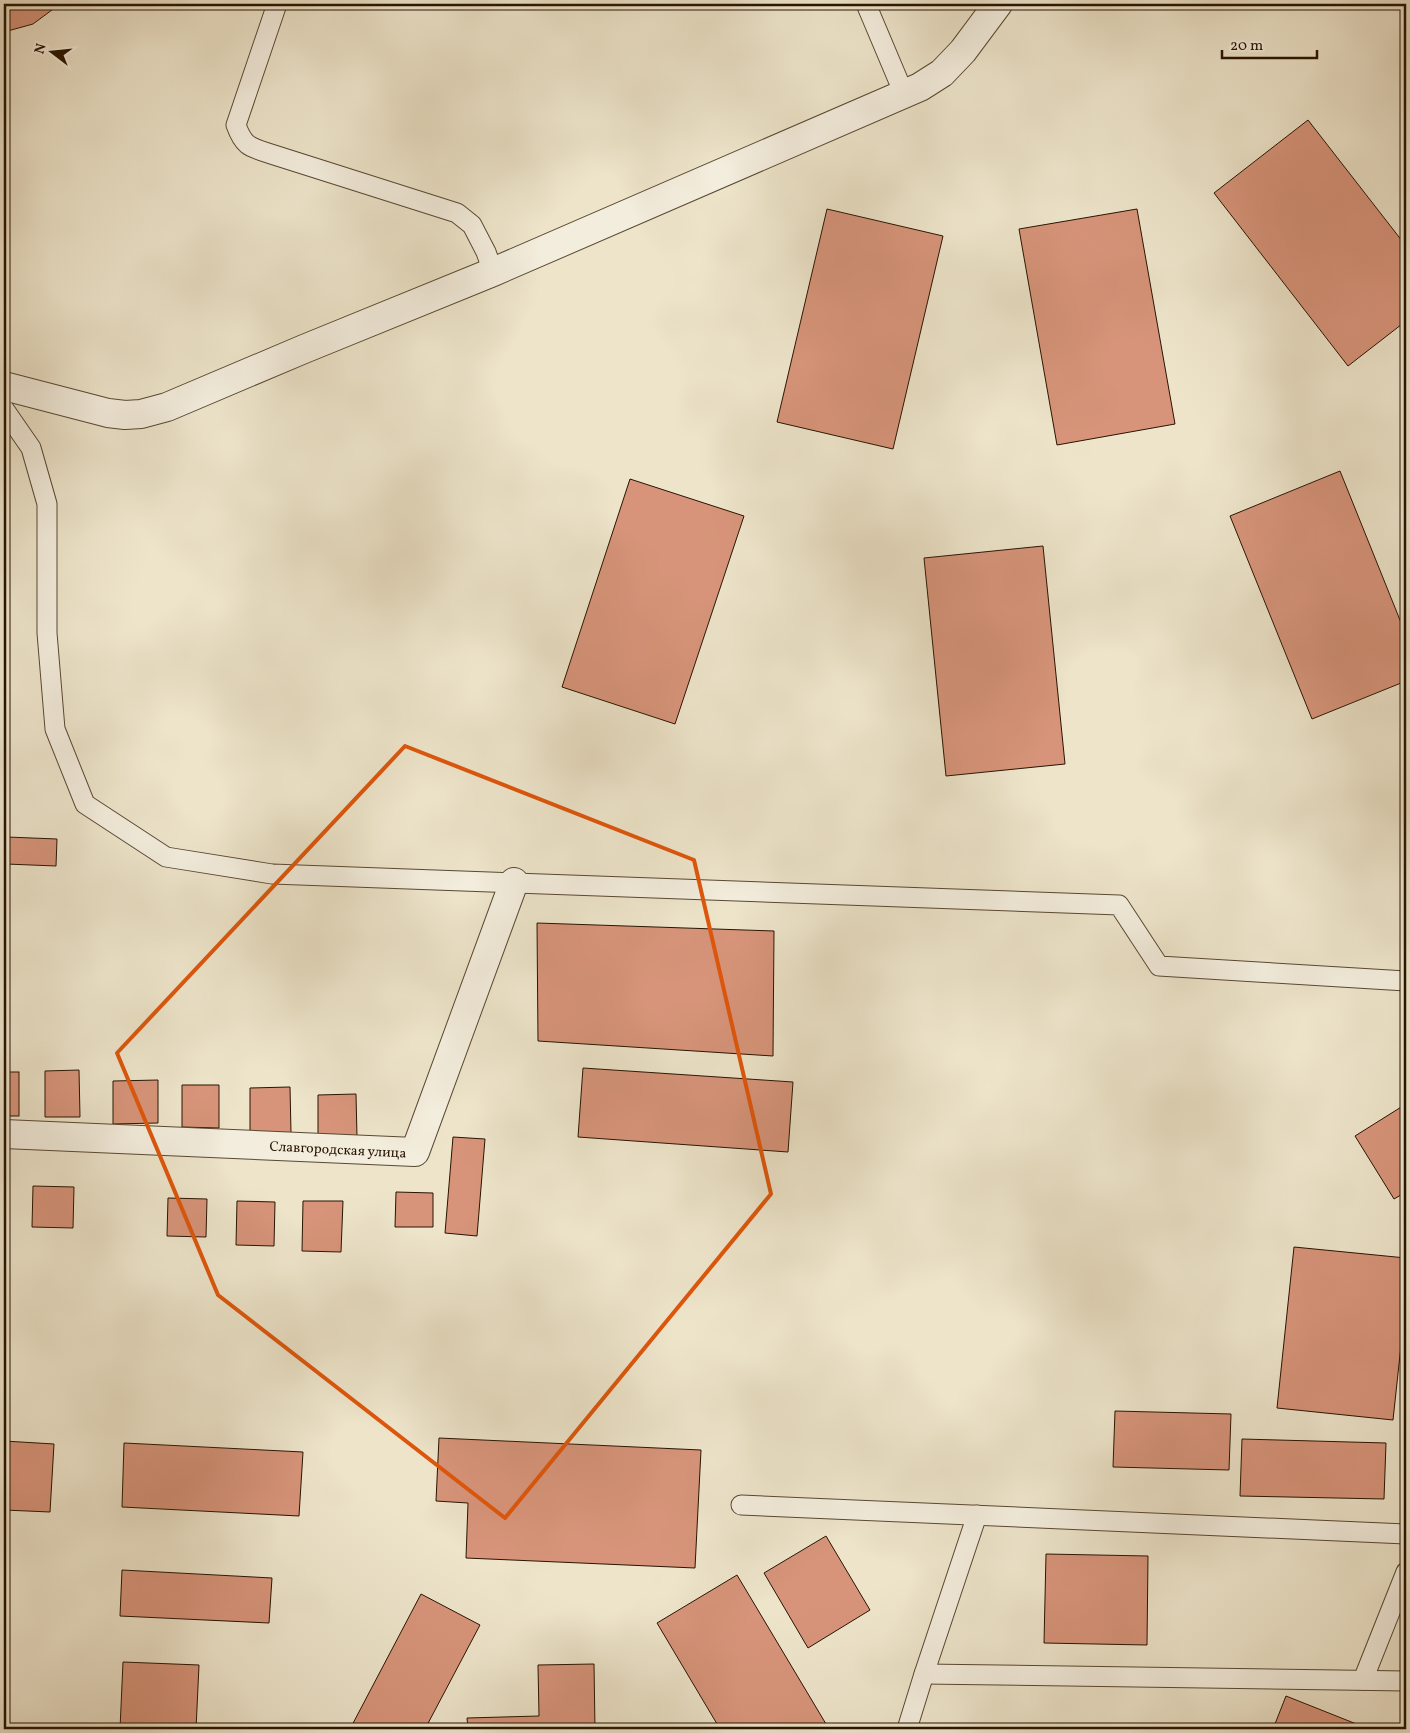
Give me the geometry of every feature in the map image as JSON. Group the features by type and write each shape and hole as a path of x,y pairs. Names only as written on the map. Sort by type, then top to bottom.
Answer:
{"street":[{"path":"4,386 108,413 141,414 167,407 493,272 920,87 942,73 964,51 998,4"},
{"name":"Славгородская улица","path":"4,1134 415,1152 514,882"}],"lane":[{"path":"276,4 236,125 241,139 253,148 457,213 472,225 486,252 493,272"},
{"path":"866,4 904,94"},
{"path":"4,409 31,448 48,504 47,633 55,729 84,804 166,857 272,874 1119,905 1159,966 1406,981"},
{"path":"741,1505 1406,1534"},
{"path":"907,1729 978,1515"},
{"path":"1362,1680 1406,1572"},
{"path":"924,1674 1406,1681"}],"highlighted area":[{"path":"405,746 694,860 771,1194 505,1518 218,1295 117,1053"}],"building":[{"path":"4,4 60,4 33,24 4,32"},
{"path":"1308,120 1406,246 1406,321 1348,366 1214,193"},
{"path":"827,209 943,236 893,449 777,422"},
{"path":"1137,209 1175,424 1057,445 1019,229"},
{"path":"1340,471 1406,635 1406,681 1312,719 1230,516"},
{"path":"630,479 744,516 675,724 562,687"},
{"path":"1043,546 1065,764 946,776 924,558"},
{"path":"7,837 57,839 56,866 6,864"},
{"path":"537,923 774,931 773,1056 538,1041"},
{"path":"583,1068 793,1082 788,1152 578,1137"},
{"path":"79,1070 80,1117 45,1117 45,1071"},
{"path":"4,1072 19,1072 19,1116 4,1116"},
{"path":"158,1080 158,1123 113,1124 113,1081"},
{"path":"182,1085 219,1085 219,1128 182,1127"},
{"path":"290,1087 291,1133 250,1133 250,1088"},
{"path":"356,1094 357,1137 318,1137 318,1095"},
{"path":"1406,1104 1406,1192 1394,1199 1355,1136"},
{"path":"453,1137 485,1139 477,1236 445,1233"},
{"path":"33,1186 74,1187 73,1228 32,1227"},
{"path":"396,1192 433,1193 433,1227 395,1227"},
{"path":"168,1198 207,1199 206,1237 167,1236"},
{"path":"237,1201 275,1202 274,1246 236,1245"},
{"path":"303,1201 343,1201 341,1252 302,1251"},
{"path":"1294,1247 1406,1258 1406,1299 1393,1420 1277,1408"},
{"path":"1115,1411 1231,1414 1229,1470 1113,1467"},
{"path":"439,1438 701,1450 695,1568 466,1558 468,1503 436,1501"},
{"path":"1242,1439 1386,1443 1384,1499 1240,1496"},
{"path":"4,1441 54,1444 50,1512 4,1510"},
{"path":"124,1443 303,1452 299,1516 122,1507"},
{"path":"826,1536 870,1610 808,1648 764,1573"},
{"path":"1046,1554 1148,1556 1147,1645 1044,1643"},
{"path":"122,1570 272,1578 269,1623 120,1616"},
{"path":"737,1575 829,1729 720,1729 657,1623"},
{"path":"421,1594 480,1625 425,1729 350,1729"},
{"path":"123,1662 199,1665 196,1729 120,1729"},
{"path":"594,1664 595,1729 468,1729 467,1718 539,1716 538,1665"},
{"path":"1286,1696 1369,1729 1273,1729"}]}
